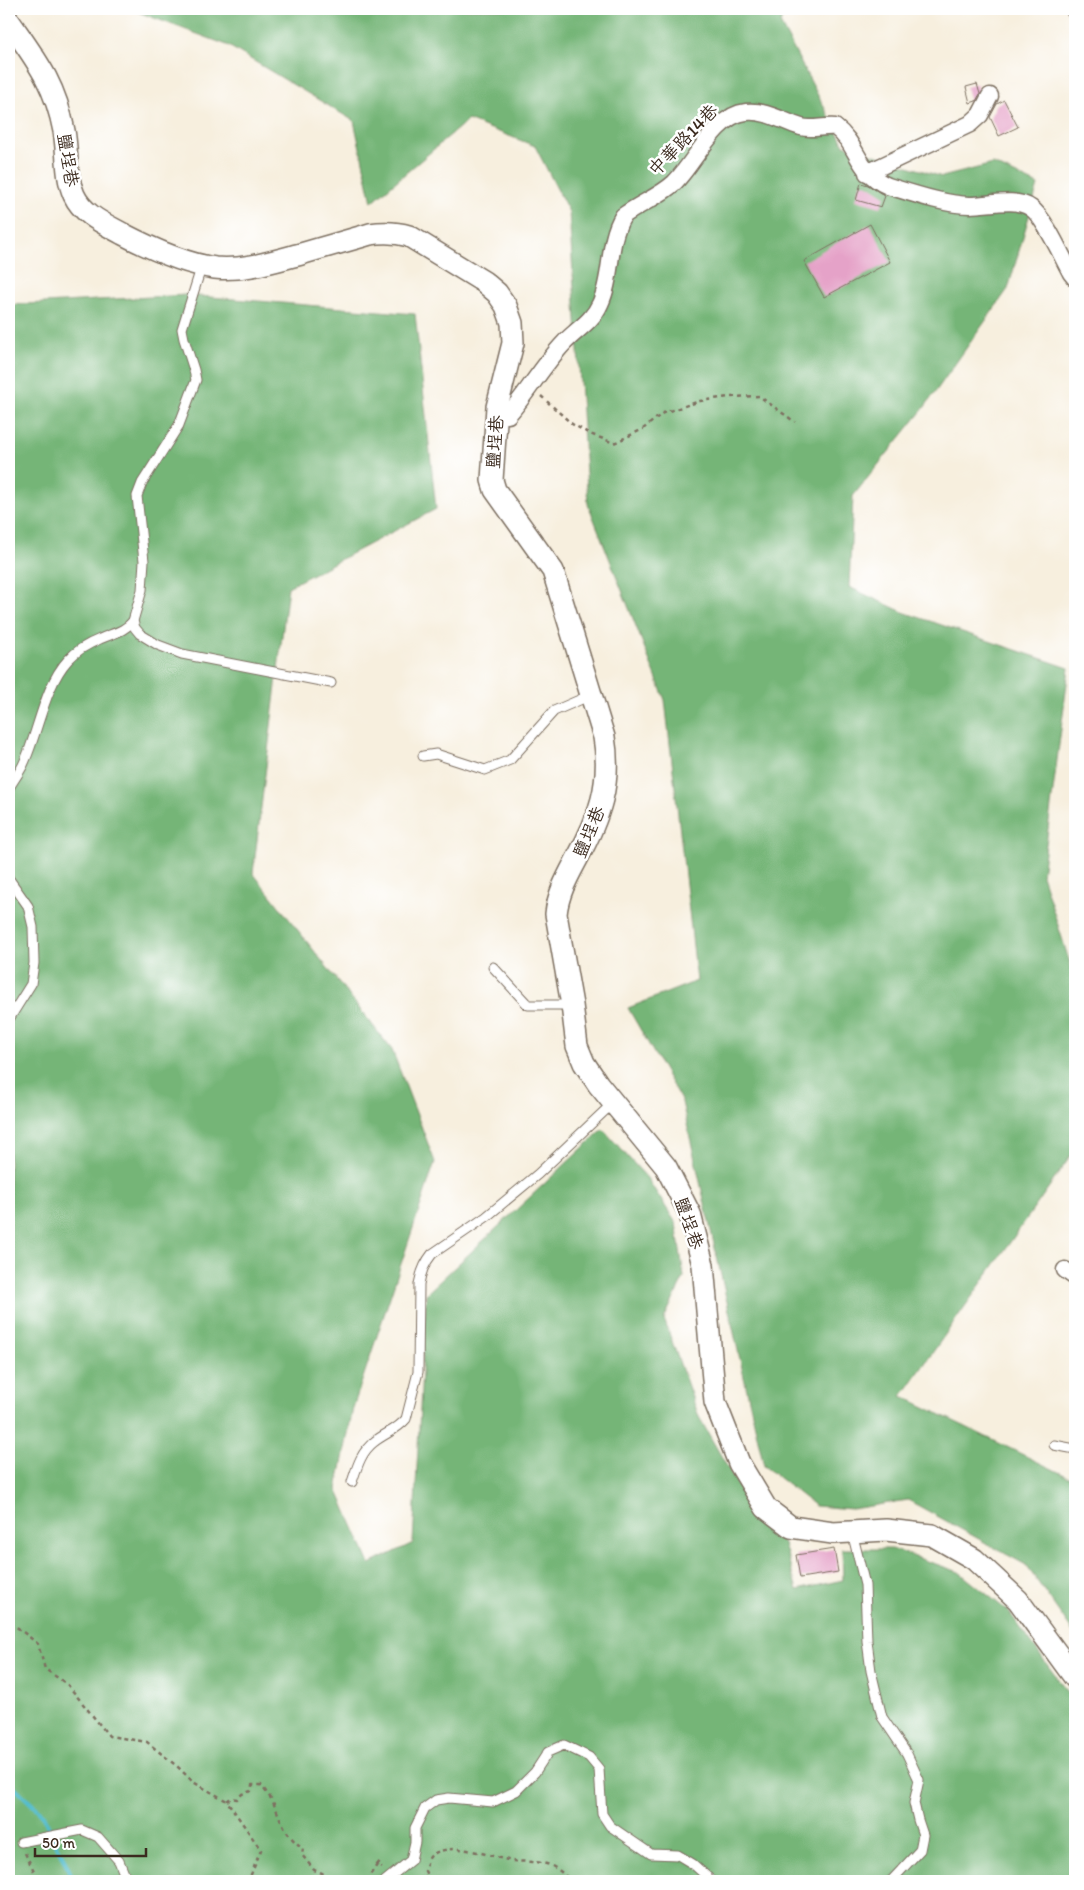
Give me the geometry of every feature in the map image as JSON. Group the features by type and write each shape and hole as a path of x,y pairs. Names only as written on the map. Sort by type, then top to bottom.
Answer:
{"street":[{"name":"鹽埕巷","path":"9,21 42,68 50,83 59,107 65,134 70,185 74,196 96,220 160,252 216,268 243,268 370,234 398,233 409,236 484,282 497,293 506,306 512,324 513,343 497,407 492,480 495,490 553,571 606,750 606,775 600,810 591,833 557,900 556,914 572,1005 577,1046 584,1063 666,1167 690,1214 703,1265 715,1402 739,1463 766,1508 791,1527 833,1533 886,1530 932,1535 974,1559 1018,1600 1075,1678"},
{"path":"867,173 970,124 980,114 990,96"},
{"name":"中華路14巷","path":"497,407 502,415 508,415 564,343 585,326 600,304 604,294 615,234 623,216 674,183 719,127 733,115 745,112 770,114 801,127 835,127 848,139 867,173 877,181 888,186 968,205 1013,203 1031,208 1040,217 1075,278"}],"lane":[{"path":"9,788 22,766 38,720 57,677 68,660 99,639 119,633 133,621 142,590 144,561 137,496 142,483 179,424 196,380 182,328 202,265"},
{"path":"133,621 135,628 140,634 158,645 182,654 331,683"},
{"path":"423,756 436,754 485,770 510,760 554,711 591,695"},
{"path":"9,879 28,906 33,928 34,964 31,984 9,1019"},
{"path":"493,967 528,1005 572,1005"},
{"path":"352,1482 360,1459 366,1449 375,1441 401,1425 406,1419 418,1372 419,1284 426,1262 432,1254 486,1217 538,1174 614,1103"},
{"path":"1054,1445 1075,1449"},
{"path":"852,1532 865,1585 867,1641 871,1671 882,1717 907,1754 919,1780 914,1803 923,1835 920,1850 891,1881"},
{"path":"385,1881 411,1860 415,1842 415,1828 425,1808 436,1800 449,1798 494,1802 516,1791 535,1772 548,1752 564,1745 589,1757 599,1769 602,1814 610,1826 651,1854 678,1855 693,1864 712,1881"},
{"path":"21,1842 82,1830 98,1837 119,1861 127,1881"}],"path":[{"path":"531,385 572,424 590,434 614,443 642,429 663,413 700,401 728,397 759,396 795,422"},
{"path":"9,1625 18,1628 38,1644 45,1669 67,1684 109,1736 147,1742 193,1782 227,1801 261,1850 250,1877 252,1881"},
{"path":"227,1801 231,1798 237,1799 242,1794 251,1791 252,1784 262,1785 272,1800 282,1825 294,1842 303,1848 302,1854 314,1870 329,1878 341,1877 353,1881"},
{"path":"21,1842 30,1866 39,1881"},
{"path":"430,1881 425,1871 428,1859 434,1854 452,1850 480,1851 511,1860 550,1865 566,1876 569,1881"},
{"path":"377,1865 381,1860"}],"green space":[{"path":"130,9 785,9 780,23 844,145 942,177 993,164 1038,185 1008,289 924,408 853,496 849,587 903,612 1069,668 1042,875 1075,979 1075,1150 902,1396 1075,1480 1075,1635 1026,1565 908,1500 852,1509 815,1506 764,1466 682,1102 628,1008 697,981 665,700 588,504 569,212 535,146 468,120 372,202 354,121 227,45"},
{"path":"186,295 415,314 436,509 288,587 253,873 392,1050 435,1162 353,1408 337,1489 370,1564 413,1543 426,1294 603,1129 647,1178 676,1223 684,1277 664,1319 699,1417 757,1519 784,1544 797,1590 843,1580 842,1549 892,1549 959,1572 1009,1612 1075,1703 1075,1881 9,1881 9,305"}],"building":[{"path":"977,84 980,94 976,101 970,103 966,87"},
{"path":"1004,100 1018,127 999,136 990,117 997,104"},
{"path":"861,183 868,185 885,196 881,207 856,200"},
{"path":"870,224 890,262 824,297 804,261"},
{"path":"834,1549 838,1572 800,1578 796,1555"}],"waterway":[{"path":"9,1782 42,1814 74,1881"}]}
